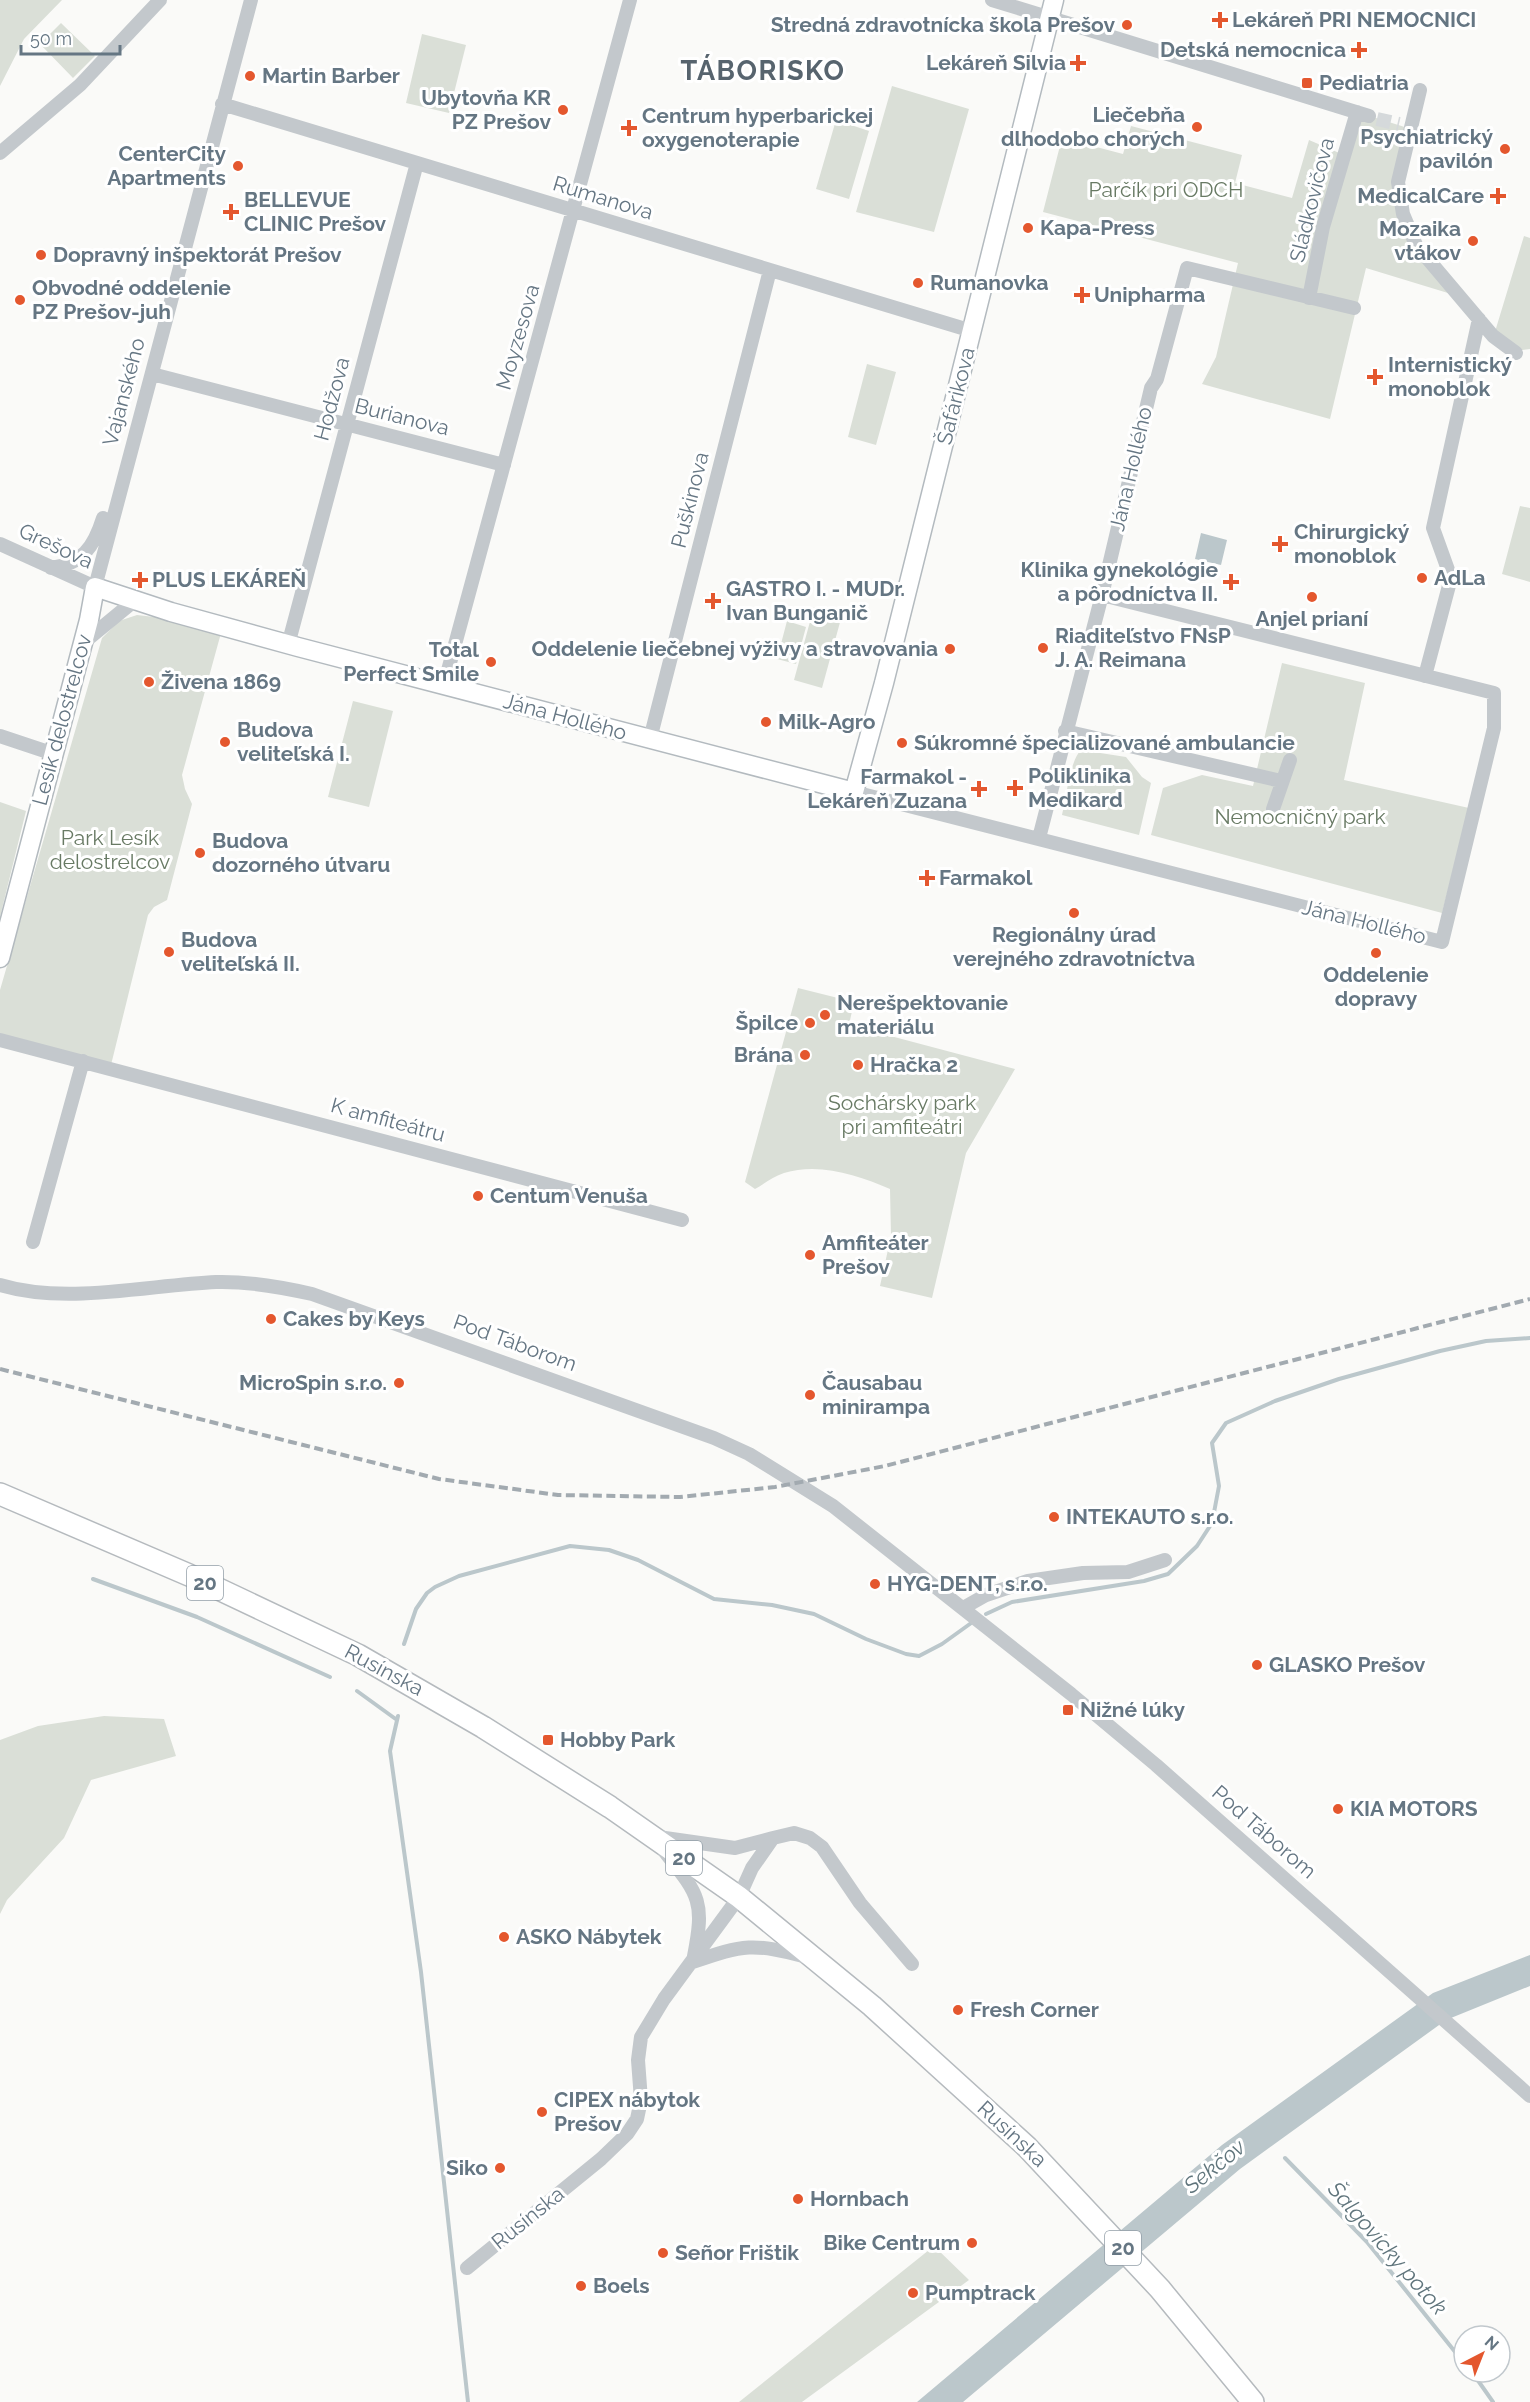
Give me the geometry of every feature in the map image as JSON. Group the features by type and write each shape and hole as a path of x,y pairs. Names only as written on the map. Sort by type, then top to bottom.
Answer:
{"main road":[{"name":"Rusínska","path":"0,1494 189,1575 358,1655 483,1727 652,1836 739,1897 872,2006 1028,2147 1160,2289 1253,2402"}],"street":[{"path":"0,153 80,85 160,0"},
{"name":"Vajanského","path":"95,587 251,0"},
{"name":"Moyzesova","path":"444,685 630,0"},
{"name":"Sládkovičova","path":"992,0 1052,9 1363,114 1323,227 1310,298"},
{"name":"Šafárikova","path":"854,792 1052,9"},
{"path":"1420,90 1405,126 1398,182 1402,214 1416,245 1493,336 1516,352"},
{"name":"Rumanova","path":"222,104 972,331"},
{"name":"Hodžova","path":"288,645 417,163"},
{"name":"Jána Hollého","path":"1039,838 1102,595 1151,388 1156,379 1188,267 1310,298"},
{"name":"Puškinova","path":"650,739 770,270"},
{"path":"1310,298 1354,308"},
{"path":"1425,676 1451,578 1432,528 1479,319"},
{"name":"Burianova","path":"152,374 504,465"},
{"path":"51,568 67,566 80,560 88,551 100,525 120,460 134,438"},
{"name":"Grešova","path":"0,544 95,587"},
{"name":"Jána Hollého","path":"95,587 134,601 288,645 1442,942 1494,728 1494,693 1102,595"},
{"name":"Lesík delostrelcov","path":"0,958 83,643 95,587"},
{"path":"83,643 134,601"},
{"path":"1065,731 1281,781"},
{"path":"0,736 54,754"},
{"path":"1273,809 1290,760"},
{"name":"K amfiteátru","path":"0,1040 682,1220"},
{"path":"33,1242 83,1061"},
{"name":"Pod Táborom","path":"0,1285 34,1291 68,1292 217,1282 252,1283 312,1294 671,1421 749,1454 833,1506 1156,1765 1530,2096"},
{"path":"963,1608 986,1595 1028,1581 1083,1573 1128,1572 1165,1560"},
{"path":"652,1836 735,1848 794,1833 810,1838 822,1847 860,1904 912,1964"},
{"path":"652,1836 694,1889 699,1905 700,1924 693,1962 730,1949 747,1946 766,1946 816,1960"},
{"path":"739,1897 752,1868 773,1838"},
{"name":"Rusínska","path":"467,2268 602,2159 627,2134 637,2119 641,2100 638,2060 641,2037 664,1999 739,1897"}],"green space":[{"path":"0,0 62,0 24,39 0,86"},
{"path":"61,23 95,56 73,78 40,44"},
{"path":"422,34 466,45 449,113 406,103"},
{"path":"892,86 969,109 934,232 856,212"},
{"name":"Parčík pri ODCH","path":"1357,112 1411,129 1401,212 1461,297 1366,268 1330,419 1202,384 1216,357 1238,263 1043,212 1062,138 1123,154 1131,126 1242,155 1235,183 1292,198 1309,140 1344,155"},
{"path":"836,120 869,131 849,199 816,189"},
{"path":"1524,236 1530,238 1530,349 1515,351 1494,335"},
{"path":"867,364 896,372 876,445 848,437"},
{"path":"1520,506 1530,508 1530,582 1502,574"},
{"path":"814,607 842,615 822,688 794,680"},
{"name":"Park Lesík delostrelcov","path":"137,615 163,618 221,633 182,775 192,804 167,900 154,907 148,915 110,1069 0,1039 0,990 102,638 119,621"},
{"path":"787,621 806,627 796,664 777,659"},
{"name":"Nemocničný park","path":"1282,663 1365,683 1344,780 1469,808 1442,913 1151,835 1163,788 1202,775 1253,786"},
{"path":"353,701 393,711 369,807 328,797"},
{"path":"1081,750 1126,757 1142,777 1151,783 1139,835 1062,815 1071,771"},
{"path":"0,802 26,811 0,917"},
{"name":"Sochársky park pri amfiteátri","path":"798,988 854,1002 849,1025 1015,1069 966,1153 932,1298 880,1286 891,1236 890,1189 852,1175 811,1169 784,1173 755,1189 745,1182"},
{"path":"104,1716 164,1719 176,1756 91,1780 64,1838 7,1900 0,1914 0,1740 38,1726"},
{"path":"934,2246 969,2280 802,2402 739,2402"}],"water":[{"path":"1201,533 1227,540 1221,565 1195,559"},
{"name":"Sekčov","path":"1530,1955 1530,1986 1446,2020 1240,2169 963,2402 917,2402 1222,2145 1433,1993"}],"waterway":[{"path":"986,1614 1012,1602 1144,1581 1168,1574 1197,1546 1212,1523 1219,1486 1212,1443 1226,1423 1275,1401 1339,1379 1440,1351 1486,1341 1530,1338"},
{"path":"404,1644 416,1609 427,1593 435,1587 459,1576 570,1546 609,1550 638,1560 714,1599 772,1605 814,1614 866,1639 906,1654 919,1656 942,1644 974,1621"},
{"path":"93,1579 197,1617 330,1677"},
{"path":"357,1691 397,1720"},
{"path":"398,1716 390,1751 421,1972 468,2402"},
{"name":"Šalgovícky potok","path":"1285,2158 1367,2242 1452,2348"},
{"name":"Šalgovícky potok","path":"1480,2384 1493,2402"}],"tunnel":[{"path":"1377,119 1399,124"}],"railway":[{"path":"0,1369 439,1479 558,1495 680,1497 775,1487 885,1466 1530,1299"}],"place":[{"name":"Lekáreň PRI NEMOCNICI","path":"1220,20"},
{"name":"Stredná zdravotnícka škola Prešov","path":"1127,25"},
{"name":"Detská nemocnica","path":"1359,50"},
{"name":"Lekáreň Silvia","path":"1078,63"},
{"name":"Martin Barber","path":"250,76"},
{"name":"Pediatria","path":"1307,83"},
{"name":"Ubytovňa KR PZ Prešov","path":"563,110"},
{"name":"Liečebňa dlhodobo chorých","path":"1197,127"},
{"name":"Centrum hyperbarickej oxygenoterapie","path":"629,128"},
{"name":"Psychiatrický pavilón","path":"1505,149"},
{"name":"CenterCity Apartments","path":"238,166"},
{"name":"MedicalCare","path":"1498,196"},
{"name":"BELLEVUE CLINIC Prešov","path":"231,212"},
{"name":"Kapa-Press","path":"1028,228"},
{"name":"Mozaika vtákov","path":"1473,241"},
{"name":"Dopravný inšpektorát Prešov","path":"41,255"},
{"name":"Rumanovka","path":"918,283"},
{"name":"Unipharma","path":"1082,295"},
{"name":"Obvodné oddelenie PZ Prešov-juh","path":"20,300"},
{"name":"Internistický monoblok","path":"1375,377"},
{"name":"Chirurgický monoblok","path":"1280,544"},
{"name":"AdLa","path":"1422,578"},
{"name":"PLUS LEKÁREŇ","path":"140,580"},
{"name":"Klinika gynekológie a pôrodníctva II.","path":"1231,582"},
{"name":"Anjel prianí","path":"1312,597"},
{"name":"GASTRO I. - MUDr. Ivan Bunganič","path":"713,601"},
{"name":"Riaditeľstvo FNsP J. A. Reimana","path":"1043,648"},
{"name":"Oddelenie liečebnej výživy a stravovania","path":"950,649"},
{"name":"Total Perfect Smile","path":"491,662"},
{"name":"Živena 1869","path":"149,682"},
{"name":"Milk-Agro","path":"766,722"},
{"name":"Budova veliteľská I.","path":"225,742"},
{"name":"Súkromné špecializované ambulancie","path":"902,743"},
{"name":"Poliklinika Medikard","path":"1015,788"},
{"name":"Farmakol - Lekáreň Zuzana","path":"979,789"},
{"name":"Budova dozorného útvaru","path":"200,853"},
{"name":"Farmakol","path":"927,878"},
{"name":"Regionálny úrad verejného zdravotníctva","path":"1074,913"},
{"name":"Budova veliteľská II.","path":"169,952"},
{"name":"Oddelenie dopravy","path":"1376,953"},
{"name":"Nerešpektovanie materiálu","path":"825,1015"},
{"name":"Špilce","path":"810,1023"},
{"name":"Brána","path":"805,1055"},
{"name":"Hračka 2","path":"858,1065"},
{"name":"Centum Venuša","path":"478,1196"},
{"name":"Amfiteáter Prešov","path":"810,1255"},
{"name":"Cakes by Keys","path":"271,1319"},
{"name":"MicroSpin s.r.o.","path":"399,1383"},
{"name":"Čausabau minirampa","path":"810,1395"},
{"name":"INTEKAUTO s.r.o.","path":"1054,1517"},
{"name":"HYG-DENT, s.r.o.","path":"875,1584"},
{"name":"GLASKO Prešov","path":"1257,1665"},
{"name":"Nižné lúky","path":"1068,1710"},
{"name":"Hobby Park","path":"548,1740"},
{"name":"KIA MOTORS","path":"1338,1809"},
{"name":"ASKO Nábytek","path":"504,1937"},
{"name":"Fresh Corner","path":"958,2010"},
{"name":"CIPEX nábytok Prešov","path":"542,2112"},
{"name":"Siko","path":"500,2168"},
{"name":"Hornbach","path":"798,2199"},
{"name":"Bike Centrum","path":"972,2243"},
{"name":"Señor Frištik","path":"663,2253"},
{"name":"Boels","path":"581,2286"},
{"name":"Pumptrack","path":"913,2293"}],"district":[{"name":"TÁBORISKO","path":"763,71"}]}
